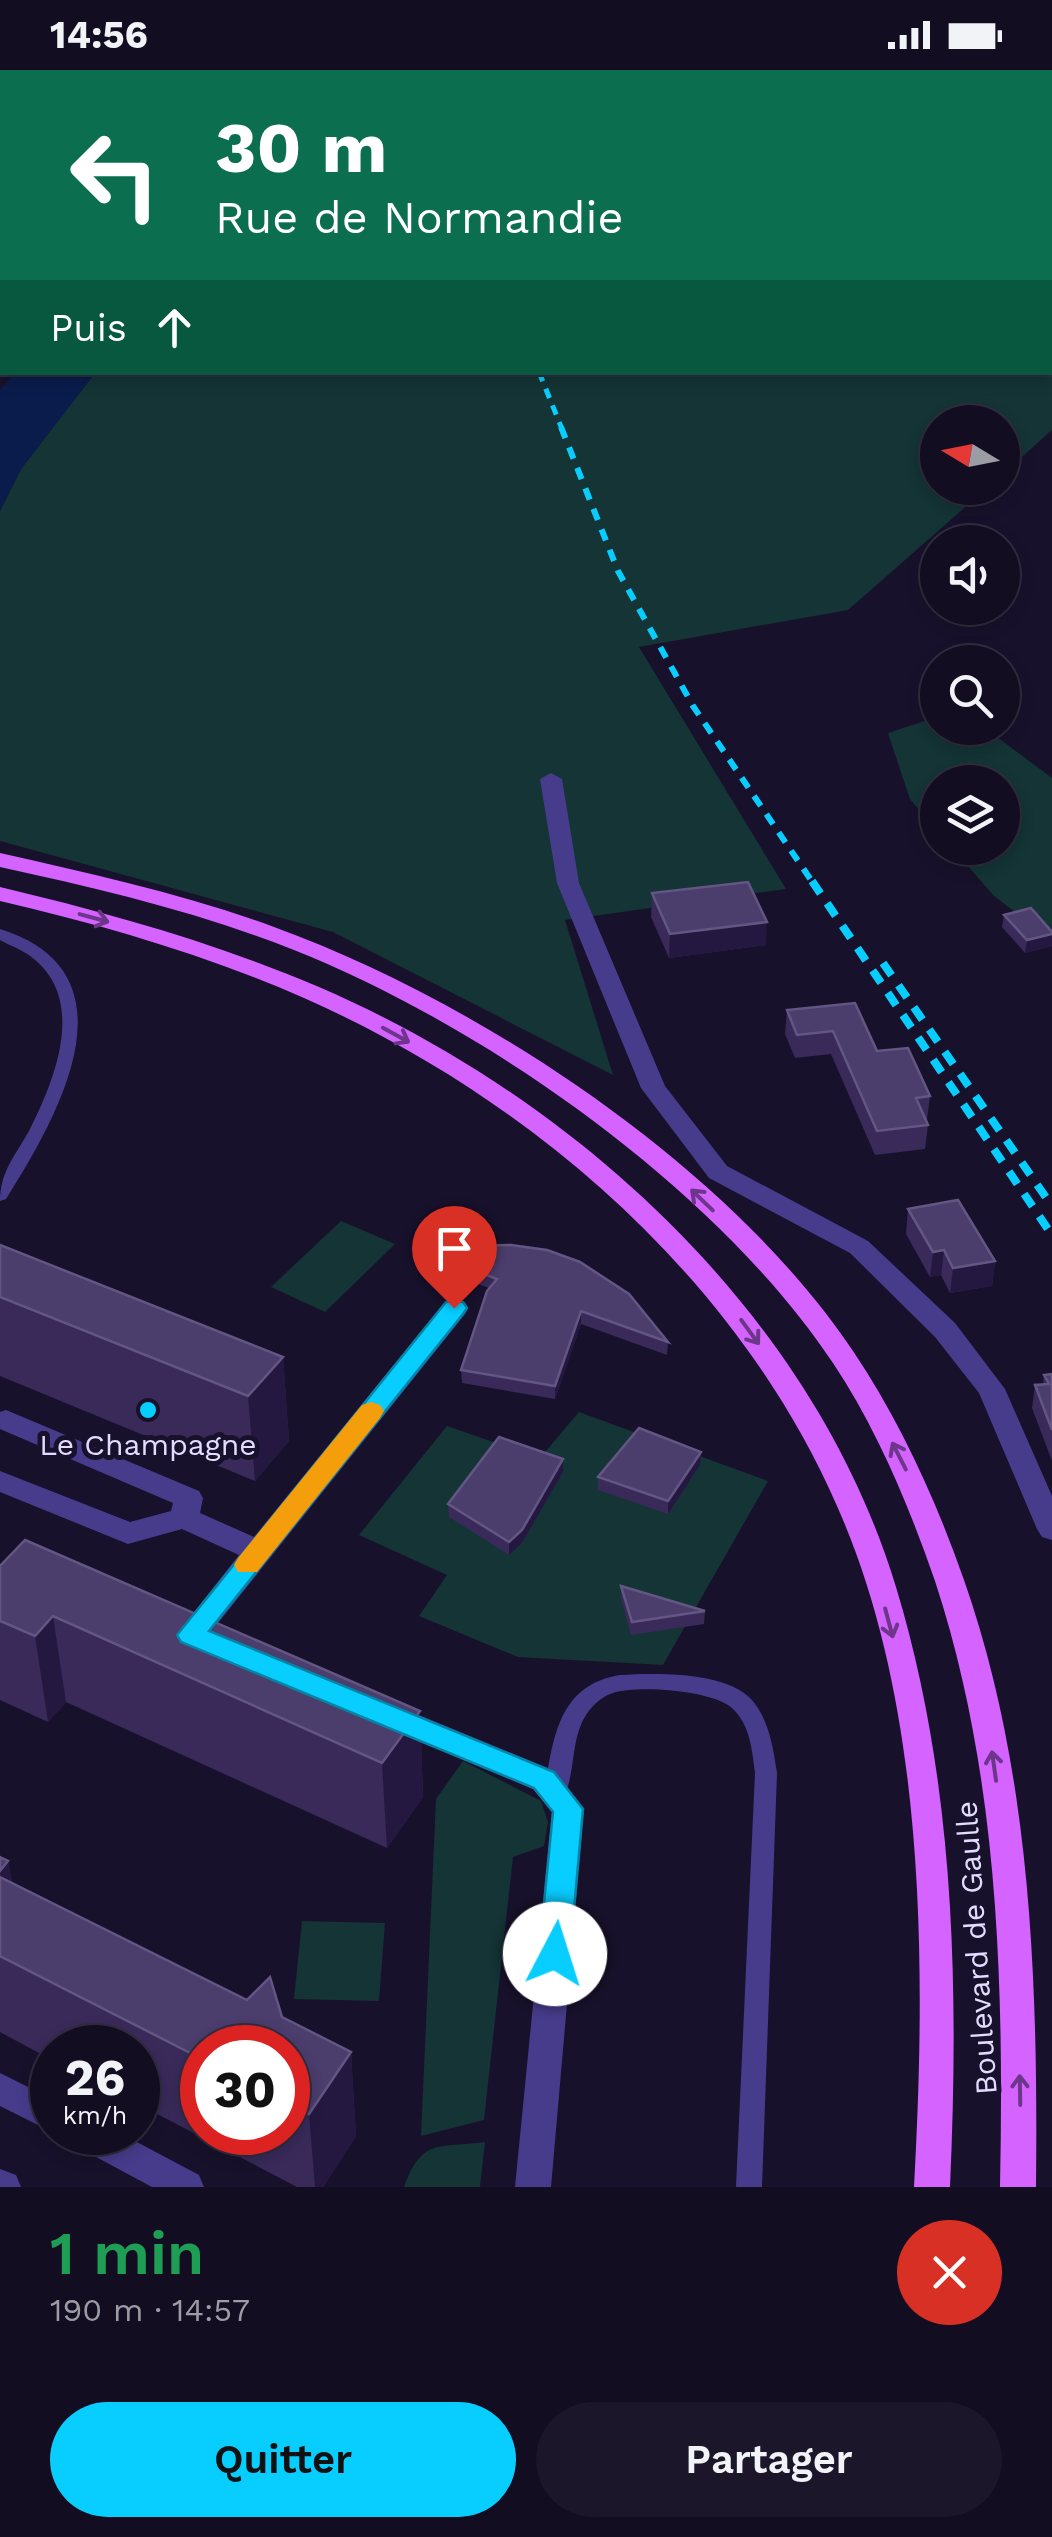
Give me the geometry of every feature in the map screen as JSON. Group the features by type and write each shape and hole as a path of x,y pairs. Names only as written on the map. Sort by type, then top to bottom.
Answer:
{"main road":[{"name":"Boulevard de Gaulle","path":"0,860 262,930 427,1004 550,1080 686,1185 740,1237 817,1324 867,1395 924,1510 965,1634 979,1692 992,1749 1012,1900 1019,2014 1018,2187"},
{"name":"Boulevard de Gaulle","path":"0,894 104,920 243,964 316,994 414,1045 508,1105 584,1164 682,1252 734,1310 784,1380 846,1494 879,1586 904,1678 921,1779 932,1886 932,2187"}],"street":[{"path":"551,779 568,883 653,1088 718,1172 859,1247 945,1330 991,1389 1052,1529"},
{"path":"191,1635 454,1308"},
{"path":"6,1420 189,1498 184,1518"},
{"path":"0,1481 128,1533 184,1518 259,1551"},
{"path":"159,1620 227,1649"},
{"path":"354,1700 544,1780 568,1809 533,2187"},
{"path":"0,2088 30,2104"},
{"path":"127,2155 186,2187"}],"lane":[{"path":"0,74 0,84"},
{"path":"0,934 40,957 59,977 72,1007 70,1056 56,1098 0,1195"},
{"path":"555,1794 567,1726 582,1703 599,1689 619,1683 716,1688 734,1696 750,1712 761,1739 766,1773 749,2187"}],"green space":[{"path":"93,375 1052,375 1052,430 1020,459 1020,405 920,405 920,505 968,505 945,525 920,525 920,547 848,610 639,647 786,889 565,920 613,1075 333,932 0,841 0,511 21,469"},
{"path":"920,723 920,745 1008,745 1052,778 1052,940 994,896 967,865 1020,865 1020,765 920,765 920,811 910,799 888,733"},
{"path":"341,1221 395,1244 325,1312 271,1287"},
{"path":"579,1412 768,1481 663,1665 518,1657 419,1616 447,1575 359,1535 447,1426 540,1458"},
{"path":"463,1761 541,1801 548,1822 544,1846 513,1857 484,2120 421,2136 436,1799"},
{"path":"302,1921 385,1923 379,2001 294,1999"},
{"path":"485,2142 480,2187 404,2187 418,2160 434,2148"}],"water":[{"path":"13,375 93,375 21,469 0,511 0,390"}],"building":[{"path":"748,882 767,922 670,934 652,893"},
{"path":"1031,908 1052,934 1027,940 1004,915"},
{"path":"855,1003 877,1051 908,1048 930,1096 916,1098 928,1125 877,1131 833,1031 797,1035 787,1010"},
{"path":"958,1200 995,1261 953,1268 944,1250 933,1252 908,1209"},
{"path":"0,1245 283,1357 248,1396 0,1297"},
{"path":"511,1245 547,1250 580,1262 629,1294 668,1342 581,1311 555,1386 461,1370 487,1291 497,1279 413,1247"},
{"path":"1052,1374 1052,1430 1035,1385 1049,1384 1044,1375"},
{"path":"639,1428 701,1452 668,1501 598,1477"},
{"path":"499,1437 563,1459 522,1530 509,1542 448,1504"},
{"path":"25,1540 420,1711 382,1763 53,1616 35,1636 0,1621 0,1566"},
{"path":"621,1586 705,1611 632,1622"},
{"path":"0,1877 247,2000 270,1977 282,2017 298,2025 180,2025 180,2048 160,2038 160,2025 135,2025 0,1956"},
{"path":"310,2031 351,2052 310,2113"}],"railway":[{"path":"540,375 562,429"},
{"path":"561,427 618,571 693,706 813,883"},
{"path":"812,881 1052,1235"},
{"path":"883,963 1052,1206"}],"slow traffic":[{"path":"248,1565 371,1411"}],"place":[{"name":"Le Champagne","path":"148,1410"}],"route":[{"path":"454,1308 191,1635 544,1780 568,1809 555,1954"}]}
